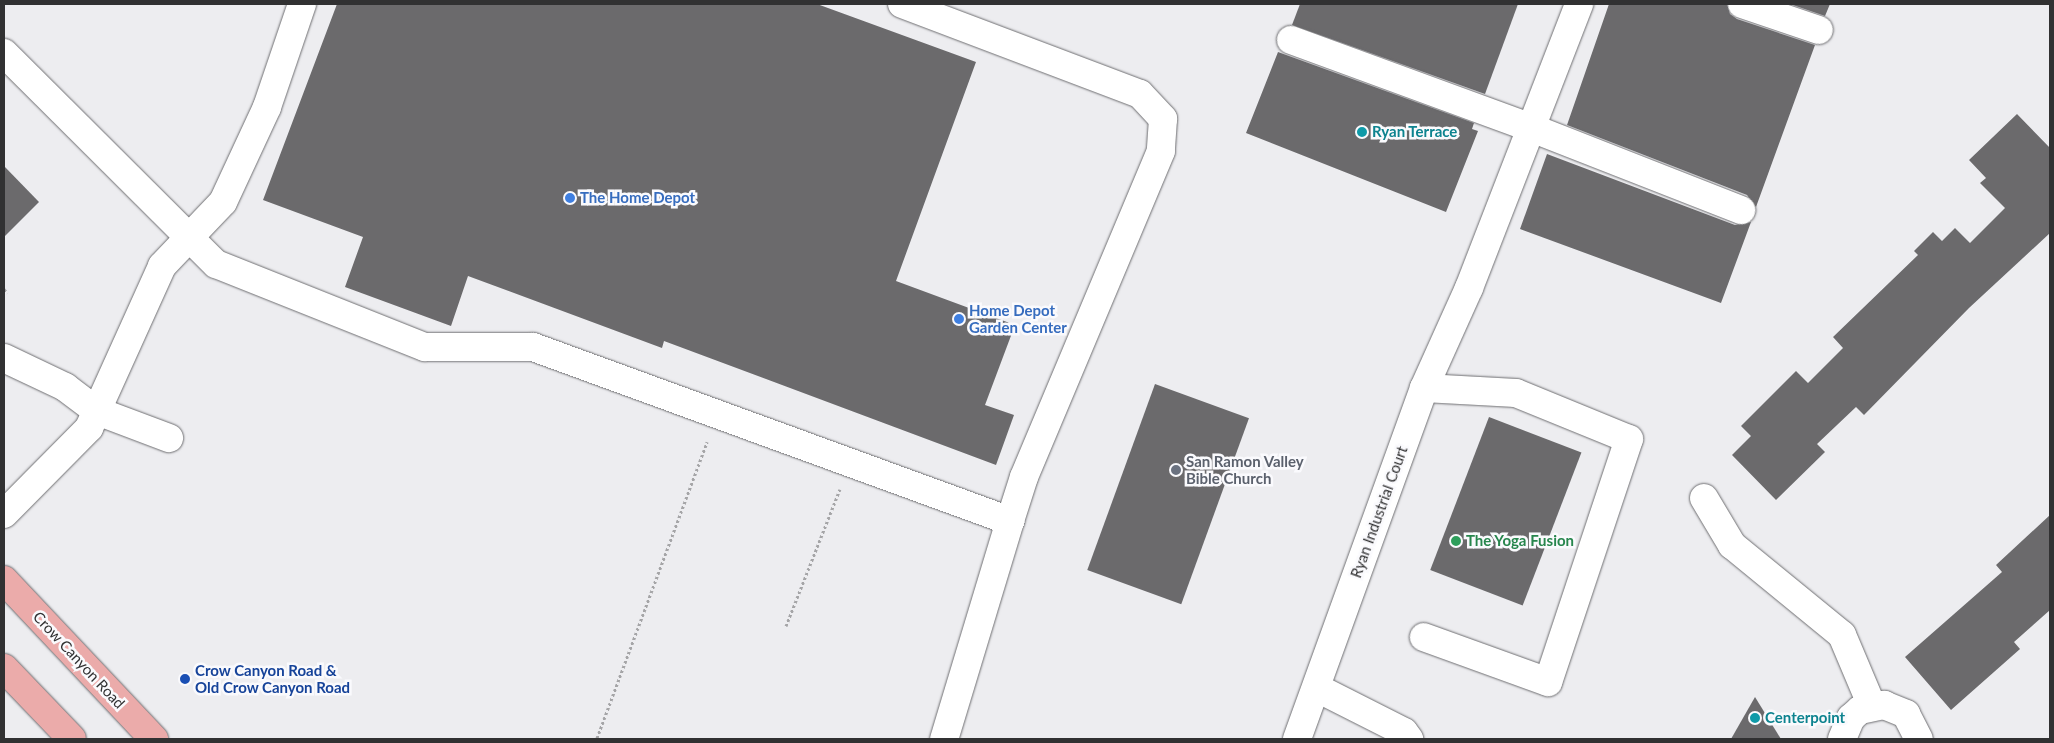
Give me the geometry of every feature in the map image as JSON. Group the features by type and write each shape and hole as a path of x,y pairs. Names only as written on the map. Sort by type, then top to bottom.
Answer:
{"main road":[{"name":"Crow Canyon Road","path":"4,580 154,739"},
{"path":"4,668 72,739"}],"street":[{"path":"4,514 89,428 162,266 223,202 268,107 302,4"},
{"path":"902,4 1140,94 1163,119 1161,152 1024,477 944,739"},
{"path":"1529,126 1579,4"},
{"path":"1742,4 1819,30"},
{"path":"1290,40 1529,126 1741,210"},
{"path":"4,52 187,238 216,264 425,347 533,346 718,412 1010,521"},
{"name":"Ryan Industrial Court","path":"1297,739 1424,388 1469,288 1529,126"},
{"path":"4,358 65,387 96,411 169,438"},
{"path":"1424,388 1516,393 1629,439 1548,682 1424,637"},
{"path":"1704,498 1732,545 1842,635 1872,706"},
{"path":"1317,688 1404,732 1409,739"},
{"path":"1842,739 1851,718 1872,706 1896,708 1906,714 1919,739"}],"path":[{"path":"4,289 7,293"},
{"path":"597,738 718,412"},
{"path":"786,626 850,461"}],"building":[{"name":"The Home Depot","path":"337,4 817,4 976,62 896,281 1015,325 985,405 1014,415 996,465 664,341 662,348 468,276 451,326 345,287 363,237 263,200"},
{"name":"Ryan Terrace","path":"1300,4 1518,4 1485,94 1292,25"},
{"path":"1609,4 1727,4 1730,14 1737,19 1815,45 1756,207 1747,195 1567,125"},
{"path":"1790,4 1830,4 1825,16"},
{"name":"Ryan Terrace","path":"1278,52 1474,123 1472,129 1478,131 1446,212 1246,133"},
{"path":"2017,114 2050,148 2050,233 1969,308 1864,415 1856,407 1817,444 1825,452 1776,500 1732,455 1751,436 1741,426 1796,371 1808,383 1843,348 1833,337 1918,255 1914,251 1933,232 1942,241 1955,228 1970,243 2005,208 1980,183 1986,178 1969,160"},
{"path":"1547,154 1735,225 1751,222 1721,303 1520,229"},
{"path":"4,166 39,202 4,237"},
{"name":"San Ramon Valley Bible Church","path":"1155,384 1249,418 1181,604 1087,570"},
{"path":"1489,417 1581,452 1523,606 1430,570"},
{"path":"2050,515 2050,610 2014,642 2020,649 1951,710 1905,657 2002,572 1996,565"},
{"name":"Centerpoint","path":"1755,697 1781,739 1731,739"}],"place":[{"name":"Ryan Terrace","path":"1362,132"},
{"name":"The Home Depot","path":"570,198"},
{"name":"Home Depot Garden Center","path":"959,319"},
{"name":"San Ramon Valley Bible Church","path":"1176,470"},
{"name":"The Yoga Fusion","path":"1456,541"},
{"name":"Crow Canyon Road & Old Crow Canyon Road","path":"185,679"},
{"name":"Centerpoint","path":"1755,718"}]}
